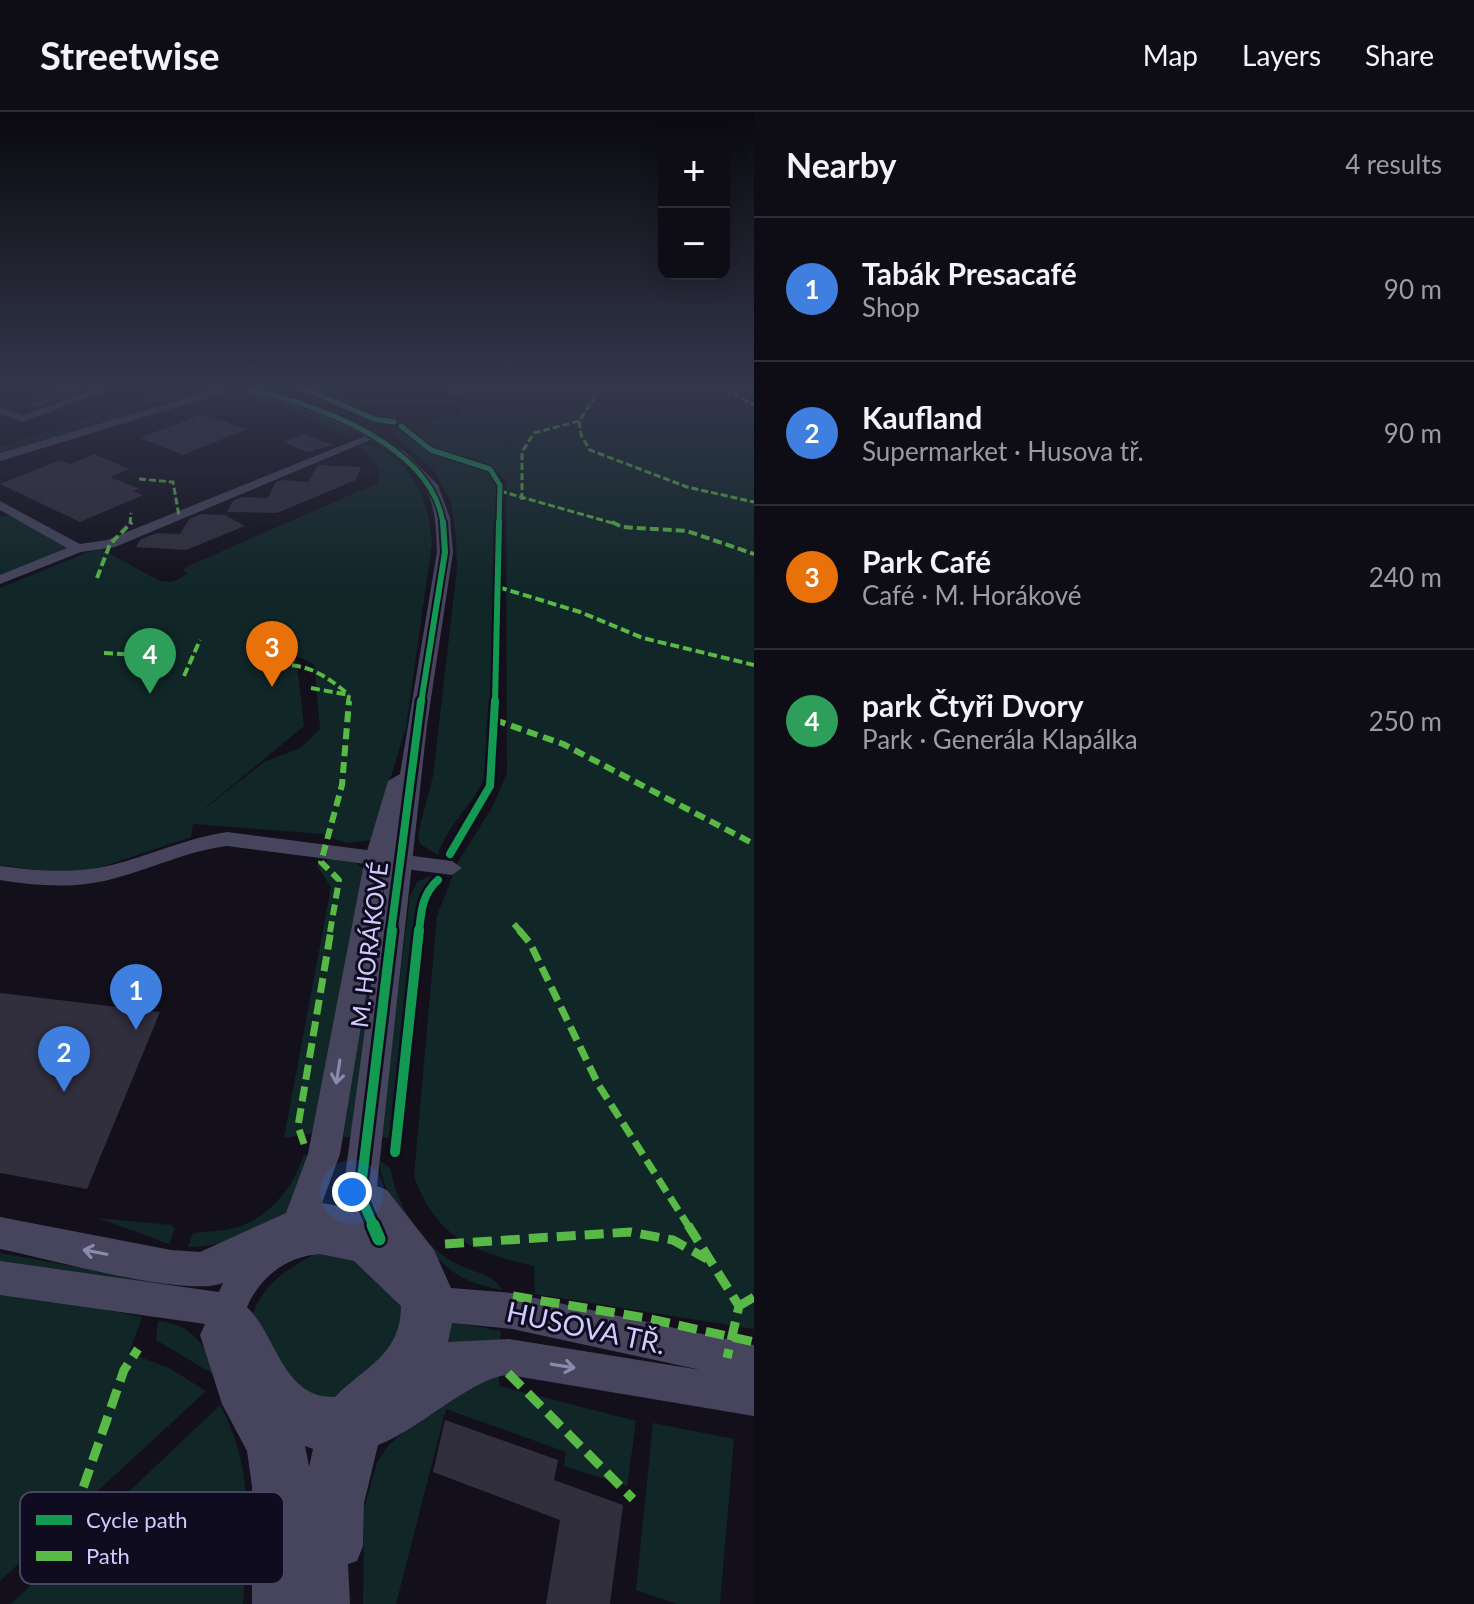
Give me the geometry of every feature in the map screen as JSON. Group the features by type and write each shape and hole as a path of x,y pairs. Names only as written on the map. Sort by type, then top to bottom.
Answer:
{"street":[{"path":"0,580 78,548 110,544 331,454"},
{"name":"M. HORÁKOVÉ","path":"396,454 409,461"},
{"name":"M. HORÁKOVÉ","path":"304,1229 325,1149 417,725 445,552 444,525 434,490 403,454"},
{"path":"0,505 78,548"},
{"path":"0,873 54,879 96,876 197,842 227,839 452,868"},
{"name":"M. HORÁKOVÉ","path":"379,1239 360,1195 388,859"},
{"path":"230,1330 259,1394 279,1418 308,1431 352,1424 419,1372 431,1334 419,1257 383,1217 362,1169"},
{"path":"198,1270 304,1229 341,1220 379,1239 425,1288"},
{"path":"272,1492 265,1446 241,1404 230,1330 239,1286 263,1258 304,1229 366,1248 406,1289 425,1288"},
{"path":"230,1330 260,1282 305,1250 304,1229"},
{"path":"0,1233 198,1270 251,1272"},
{"path":"0,1278 165,1304 230,1330 254,1340 266,1374 284,1398 317,1414 352,1424 382,1426 486,1359"},
{"path":"329,1604 326,1485 352,1424 359,1398 387,1380 406,1359 425,1288"},
{"name":"HUSOVA TŘ.","path":"425,1288 475,1311 494,1309 754,1363"},
{"name":"HUSOVA TŘ.","path":"419,1372 451,1359 509,1357 754,1397"},
{"path":"279,1418 295,1510 287,1604"},
{"path":"340,1604 344,1503 352,1424"},
{"path":"273,1584 273,1604"}],"green space":[{"path":"367,454 389,454 407,470 416,483 427,512 432,543 406,728 371,840 346,843 323,834 193,824 191,837 95,869 58,873 0,865 0,588 99,548 160,581 172,582 188,574 183,569 190,565 378,483 379,468","holes":["296,656 314,664 320,729 300,748 264,762 193,818 304,726"]},
{"path":"415,454 437,454 483,468 497,482 488,766 478,790 448,832 438,855 420,844 418,834 433,776 457,568 451,502 434,471"},
{"path":"449,454 754,454 754,1329 535,1294 534,1266 493,1255 459,1239 433,1214 414,1176 437,916 458,862 493,806 507,773 506,482 499,474"},
{"path":"0,516 15,516 69,543 68,550 0,578"},
{"path":"333,858 352,859 364,870 320,1132 284,1138 331,887 316,865"},
{"path":"432,875 421,893 416,914 391,1138 381,1137 410,896 417,882"},
{"path":"369,974 368,1017 352,1137 343,1137"},
{"path":"315,1154 296,1198 279,1218 241,1237 212,1245 188,1247 193,1233 240,1226 265,1213 284,1193 304,1155"},
{"path":"380,1161 390,1168 404,1209 431,1245 455,1263 494,1281 502,1290 465,1279 448,1268 421,1242 388,1191"},
{"path":"98,1218 171,1225 175,1228 169,1244"},
{"path":"336,1244 404,1300 407,1331 342,1399 301,1396 252,1317 257,1303 274,1281 297,1264"},
{"path":"0,1253 154,1281 151,1288 0,1262"},
{"path":"0,1289 142,1317 129,1353 169,1368 206,1391 96,1492 20,1492 20,1563 0,1581"},
{"path":"158,1321 181,1327 197,1339 218,1377 156,1340"},
{"path":"450,1322 501,1331 500,1342 441,1354"},
{"path":"499,1373 499,1386 636,1421 627,1486 564,1466 566,1452 446,1409 396,1604 363,1604 364,1509 377,1463 388,1446 441,1398"},
{"path":"220,1405 239,1454 245,1492 129,1492"},
{"path":"653,1423 734,1439 720,1604 677,1604 636,1590"},
{"path":"32,1584 244,1584 243,1604 11,1604"}],"building":[{"path":"94,454 129,469 110,477 139,489 133,491 143,495 80,522 0,484 61,460 70,464"},
{"path":"318,465 361,467 356,480 277,513 227,512 233,501 242,497 268,498 275,483 282,480 308,482"},
{"path":"201,514 225,515 245,526 186,550 136,547 141,539 157,533 180,534 189,519"},
{"path":"0,993 160,1012 87,1189 0,1173"},
{"path":"445,1420 558,1460 554,1480 623,1505 610,1604 546,1604 560,1520 433,1472"}],"marked path":[{"path":"522,454 522,500"},
{"path":"600,454 687,487 754,502"},
{"path":"139,479 173,482 179,516"},
{"path":"500,491 604,518 622,527 687,531 754,554"},
{"path":"97,578 110,544 132,522 131,513"},
{"path":"498,587 580,612 643,638 754,665"},
{"path":"184,676 200,640"},
{"path":"104,653 153,656"},
{"path":"266,666 293,664 312,668 349,695"},
{"path":"304,1144 298,1126 339,880 321,862 342,785 349,695 311,688"},
{"path":"495,720 563,744 754,844"},
{"path":"514,924 530,943 598,1084 739,1306 727,1358"},
{"path":"445,1244 630,1232 673,1240 707,1259"},
{"path":"513,1296 646,1318 754,1342"},
{"path":"739,1306 754,1297"},
{"path":"82,1492 124,1370 138,1349"},
{"path":"508,1373 633,1499"}],"cycle path":[{"path":"379,1239 360,1195 362,1169 417,725 445,552 442,518 431,485 398,454"},
{"path":"443,454 482,464 497,476 500,485 494,764 490,786 450,854"},
{"path":"395,1152 422,905 429,888 438,880"}],"place":[{"name":"Park Café","path":"272,687"},
{"name":"park Čtyři Dvory","path":"150,694"},
{"name":"Tabák Presacafé","path":"136,1030"},
{"name":"Kaufland","path":"64,1092"}]}
